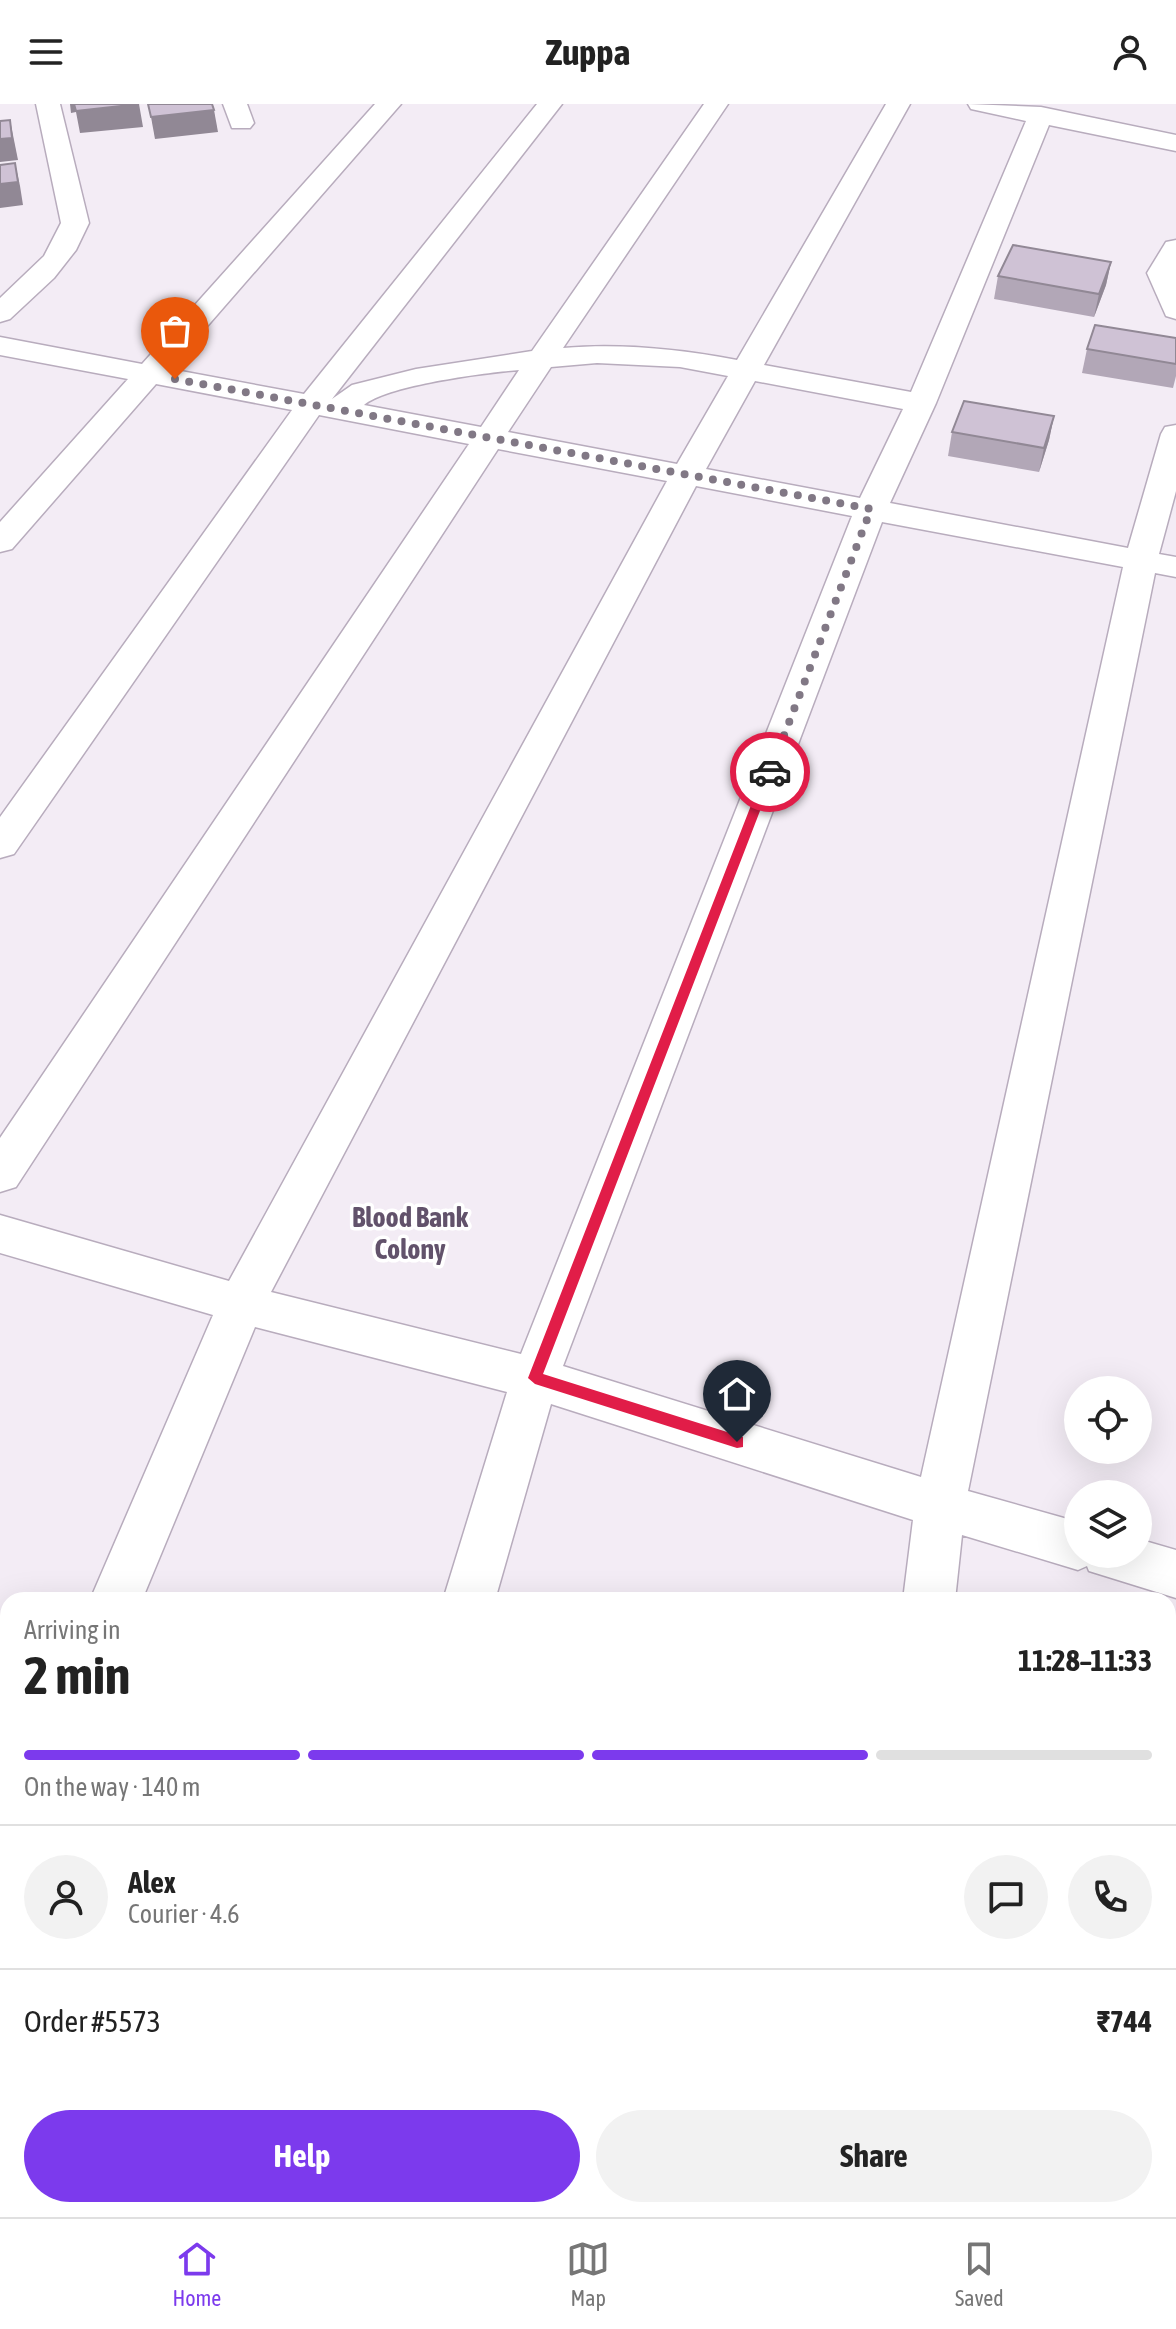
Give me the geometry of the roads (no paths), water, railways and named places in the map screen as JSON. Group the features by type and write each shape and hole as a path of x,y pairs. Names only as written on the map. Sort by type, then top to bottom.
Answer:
{"street":[{"path":"0,313 57,260 70,241 75,223 48,104"},
{"path":"0,542 389,104"},
{"path":"0,845 550,104"},
{"path":"0,1174 542,358 716,104"},
{"path":"119,1592 241,1304 687,474 898,104"},
{"path":"980,104 1176,143"},
{"path":"471,1592 535,1378 871,509 921,403 1041,115"},
{"path":"1176,248 1161,273 1176,310"},
{"path":"0,346 1158,563"},
{"path":"325,407 363,391 416,378 542,358 597,354 680,358 921,403"},
{"path":"930,1592 940,1506 1158,563 1176,434"},
{"path":"0,1234 241,1304 535,1378 1064,1542"},
{"path":"1152,1567 1176,1574"}],"district":[{"name":"Blood Bank Colony","path":"410,1233"}]}
